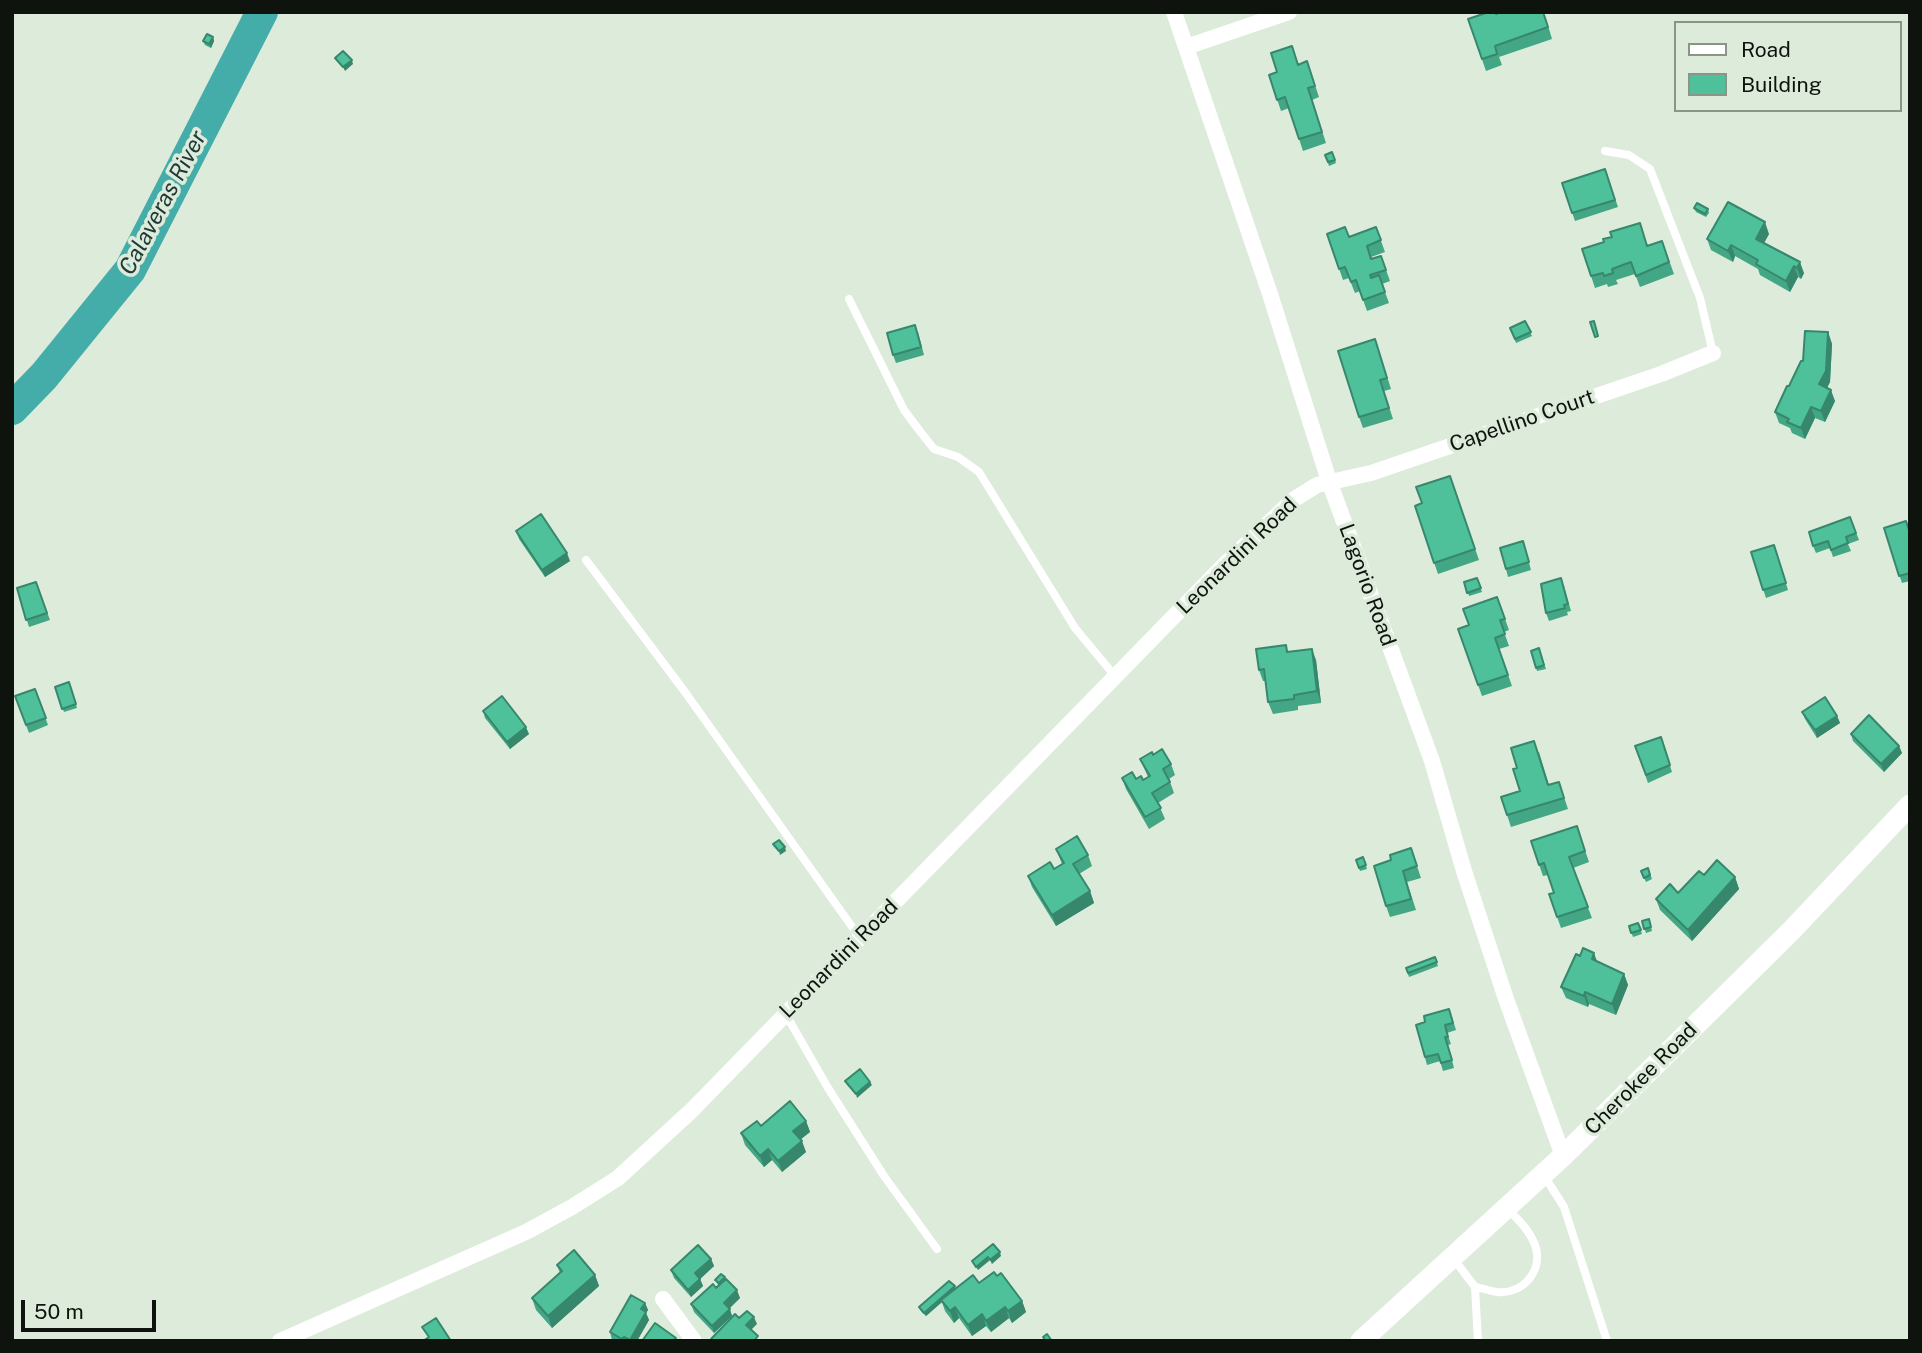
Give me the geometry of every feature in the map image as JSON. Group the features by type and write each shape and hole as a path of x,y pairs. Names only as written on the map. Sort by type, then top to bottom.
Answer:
{"street":[{"name":"Lagorio Road","path":"1174,12 1270,294 1329,481 1432,761 1506,999 1563,1156"},
{"path":"1185,47 1289,12"},
{"name":"Capellino Court","path":"1329,481 1371,473 1661,374 1713,353"},
{"name":"Leonardini Road","path":"280,1341 526,1232 618,1178 691,1111 1225,564 1293,500 1329,481"},
{"name":"Cherokee Road","path":"1361,1341 1563,1156 1791,931 1910,805"},
{"path":"663,1299 694,1341"}],"lane":[{"path":"1605,151 1629,155 1650,169 1700,298 1713,353"},
{"path":"849,299 904,410 934,449 958,457 979,472 1075,628 1115,676"},
{"path":"586,560 685,692 860,938"},
{"path":"785,1013 828,1088 884,1176 937,1249"},
{"path":"1543,1174 1564,1207 1607,1341"},
{"path":"1475,1287 1498,1292 1514,1291 1528,1282 1536,1265 1535,1247 1523,1224 1507,1209"},
{"path":"1453,1258 1475,1287 1478,1341"}],"building":[{"path":"1489,12 1543,12 1548,27 1495,46 1497,54 1482,59 1468,19"},
{"path":"207,34 213,37 209,44 203,41"},
{"path":"1292,46 1298,65 1307,61 1315,86 1308,88 1322,132 1299,139 1285,97 1277,100 1269,75 1277,72 1271,53"},
{"path":"343,51 352,60 343,67 335,58"},
{"path":"1332,152 1335,160 1328,162 1325,155"},
{"path":"1605,169 1615,200 1572,213 1562,183"},
{"path":"1728,202 1765,222 1756,239 1800,262 1797,268 1794,266 1786,281 1756,264 1758,260 1731,245 1728,251 1707,239"},
{"path":"1697,203 1708,209 1705,214 1694,208"},
{"path":"1640,223 1647,246 1662,241 1669,262 1636,276 1631,262 1612,269 1613,273 1591,276 1582,249 1604,242 1603,239 1612,237 1610,232"},
{"path":"1345,227 1349,237 1376,227 1381,240 1367,246 1371,259 1381,256 1386,270 1370,275 1371,278 1379,275 1385,292 1363,300 1356,280 1351,282 1345,267 1339,269 1327,234"},
{"path":"1525,321 1531,332 1515,339 1510,328"},
{"path":"1594,321 1598,336 1595,337 1590,322"},
{"path":"915,325 921,347 893,355 887,333"},
{"path":"1805,331 1828,332 1826,371 1819,384 1831,390 1821,411 1811,407 1801,428 1787,422 1789,419 1775,412 1803,361"},
{"path":"1375,339 1387,378 1380,380 1389,408 1359,417 1338,351"},
{"path":"1450,476 1475,549 1434,563 1415,506 1422,503 1416,487"},
{"path":"541,514 567,553 542,570 516,531"},
{"path":"1850,517 1856,533 1846,537 1848,543 1831,550 1828,541 1813,546 1809,532"},
{"path":"1906,521 1910,533 1910,573 1899,576 1884,528"},
{"path":"1523,541 1529,562 1506,569 1500,548"},
{"path":"1774,545 1786,583 1763,590 1751,552"},
{"path":"1477,578 1481,588 1467,593 1464,582"},
{"path":"1561,578 1568,604 1564,605 1565,608 1546,613 1541,584"},
{"path":"36,582 47,613 26,620 17,588"},
{"path":"1497,597 1505,619 1500,620 1505,634 1495,638 1508,675 1478,685 1458,629 1469,625 1463,609"},
{"path":"1286,645 1287,652 1312,649 1317,691 1294,695 1294,699 1268,702 1264,669 1259,670 1256,649"},
{"path":"1539,648 1544,665 1536,668 1531,651"},
{"path":"69,682 76,704 62,709 55,687"},
{"path":"35,689 46,718 26,725 15,696"},
{"path":"502,696 526,727 507,742 483,711"},
{"path":"1825,697 1837,716 1815,730 1802,712"},
{"path":"1869,715 1899,746 1881,764 1851,734"},
{"path":"1661,737 1670,765 1646,775 1635,746"},
{"path":"1534,741 1548,785 1559,782 1564,798 1507,815 1501,797 1520,791 1513,769 1517,768 1511,748"},
{"path":"1162,749 1171,764 1163,769 1170,782 1152,793 1161,808 1145,817 1122,778 1132,772 1136,779 1141,776 1143,780 1150,776 1140,759"},
{"path":"1577,826 1585,851 1569,857 1588,907 1557,917 1549,894 1554,893 1544,863 1539,865 1531,841"},
{"path":"1077,836 1088,855 1073,864 1090,891 1052,915 1028,876 1050,862 1054,869 1064,863 1056,849"},
{"path":"779,840 785,847 779,851 773,844"},
{"path":"1411,848 1417,866 1403,871 1411,899 1386,906 1374,866 1391,860 1390,855"},
{"path":"1363,857 1366,865 1359,868 1356,860"},
{"path":"1717,860 1735,877 1688,930 1656,899 1670,884 1678,893 1699,871 1704,875"},
{"path":"1648,868 1650,875 1644,878 1641,871"},
{"path":"1649,919 1651,927 1644,929 1642,921"},
{"path":"1638,923 1641,930 1631,933 1629,926"},
{"path":"1583,948 1594,953 1592,959 1624,974 1612,1004 1585,992 1584,996 1561,987 1576,954 1580,956"},
{"path":"1435,957 1437,962 1408,973 1406,968"},
{"path":"1449,1009 1453,1023 1445,1025 1448,1037 1445,1037 1452,1060 1441,1063 1438,1054 1425,1057 1416,1025 1425,1022 1424,1016"},
{"path":"860,1069 870,1082 856,1094 845,1081"},
{"path":"790,1101 806,1121 793,1131 802,1141 778,1161 768,1149 760,1156 741,1133 757,1121 761,1126"},
{"path":"993,1244 1000,1252 990,1260 988,1257 976,1267 972,1261"},
{"path":"698,1245 711,1259 695,1273 700,1279 688,1290 671,1270"},
{"path":"574,1250 595,1275 548,1316 532,1298 562,1271 557,1265"},
{"path":"994,1272 997,1276 1001,1273 1022,1301 1008,1311 1005,1307 986,1321 982,1314 968,1325 955,1307 950,1311 941,1300 973,1275 979,1283"},
{"path":"721,1274 725,1277 719,1283 715,1280"},
{"path":"726,1279 737,1290 724,1303 730,1309 712,1326 691,1304 713,1284 716,1288"},
{"path":"949,1281 955,1286 924,1313 919,1307"},
{"path":"631,1295 645,1303 641,1309 646,1312 630,1340 610,1332"},
{"path":"747,1311 754,1317 746,1325 758,1336 754,1341 711,1339 735,1314 739,1318"},
{"path":"436,1318 451,1341 423,1341 429,1337 422,1327"},
{"path":"655,1323 676,1338 673,1341 642,1341"},
{"path":"1047,1334 1052,1341 1046,1341 1043,1337"}],"waterway":[{"name":"Calaveras River","path":"12,409 44,376 130,270 262,12"}]}
